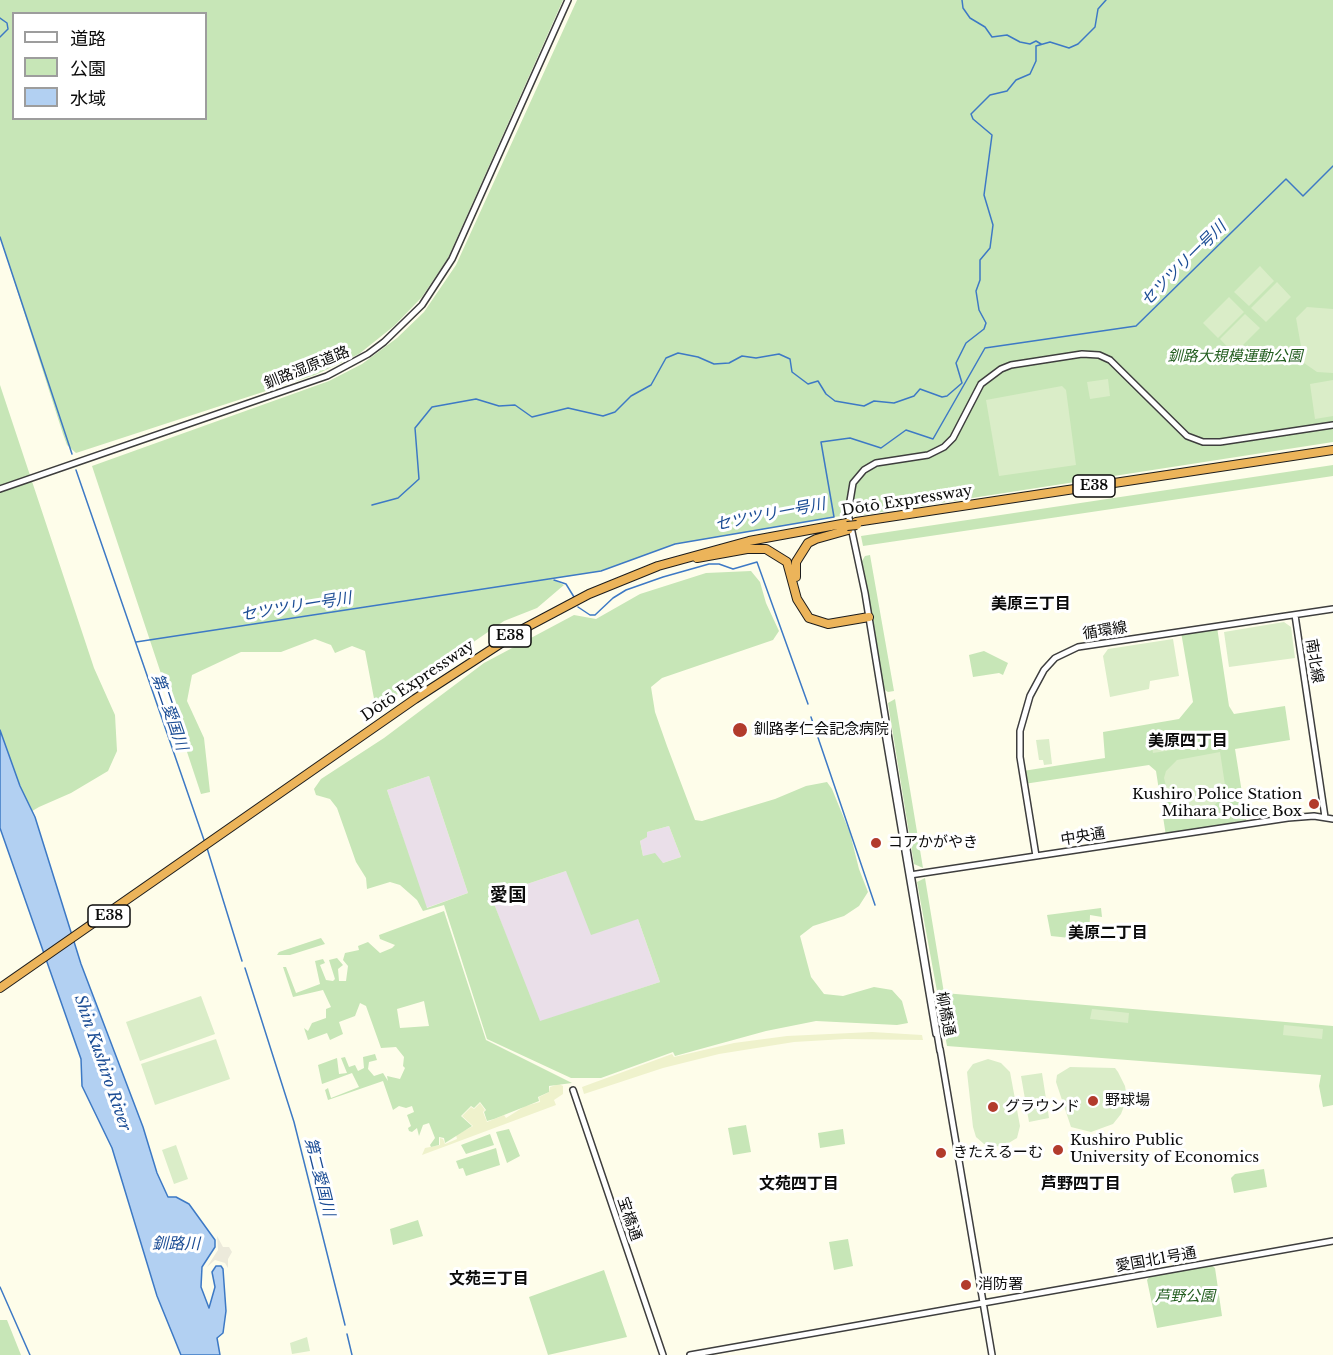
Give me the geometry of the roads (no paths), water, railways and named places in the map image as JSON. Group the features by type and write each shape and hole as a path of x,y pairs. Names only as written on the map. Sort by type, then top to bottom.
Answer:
{"highway":[{"name":"Dōtō Expressway","path":"856,525 1333,451"},
{"name":"Dōtō Expressway","path":"216,839 460,672 524,632 608,590 697,558 750,545 856,525 1333,451"},
{"name":"Dōtō Expressway","path":"0,990 475,658 556,611 624,579 696,554 749,541 847,527"},
{"path":"847,527 816,538 803,549 795,568 800,598 806,609 822,620 867,618"},
{"path":"697,558 747,549 766,549 787,562 797,599 809,618 828,624 867,618"}],"street":[{"name":"釧路湿原道路","path":"0,489 327,376 368,354 397,330 422,305 452,259 568,0"},
{"name":"柳橋通","path":"983,1302 848,504 850,490 858,476 876,464 928,455 944,447 953,438 981,384 1011,365 1082,354 1105,357 1116,364 1187,436 1203,442 1220,442 1333,425"},
{"name":"循環線","path":"1036,856 1019,739 1026,706 1048,665 1066,651 1078,647 1333,609"},
{"name":"南北線","path":"1294,615 1325,817"},
{"name":"中央通","path":"910,875 1288,818 1325,817 1333,819"},
{"name":"宝橋通","path":"573,1090 663,1355"},
{"name":"愛国北1号通","path":"690,1355 1333,1240"},
{"path":"983,1302 992,1355"}],"water":[{"name":"釧路川","path":"0,730 20,786 35,817 81,964 143,1127 157,1173 168,1197 176,1197 189,1204 215,1240 215,1247 202,1267 201,1287 209,1308 215,1287 212,1272 216,1266 221,1266 226,1311 223,1333 217,1338 220,1355 181,1355 157,1296 112,1148 82,1086 81,1059 0,828"}],"waterway":[{"path":"962,0 963,8 970,18 985,27 992,37 1007,35 1020,42 1030,44 1036,41 1041,44"},
{"path":"372,505 398,498 419,479 415,428 432,407 476,399 499,406 515,405 532,417 568,408 603,416 615,412 631,396 651,385 666,358 678,353 698,357 714,364 729,363 742,356 756,358 779,354 790,359 792,372 808,384 818,381 826,394 835,401 864,406 874,401 894,403 914,396 920,389 942,397 947,396 962,383 956,363 966,343 984,329 986,323 979,310 976,291 980,280 980,260 990,248 993,225 984,195 992,135 973,119 971,114 990,95 1007,91 1016,80 1030,74 1036,61 1036,46 1050,42 1069,48 1078,44 1095,27 1098,9 1106,0"},
{"path":"0,18 7,23 8,29 0,37"},
{"name":"セツツリ一号川","path":"136,642 601,571 675,544 834,517 821,442 850,438 881,448 906,430 933,439 985,348 1136,326 1286,179 1303,196 1333,166"},
{"name":"第二愛国川","path":"0,237 72,454"},
{"name":"第二愛国川","path":"76,470 204,840"},
{"path":"578,607 590,615 595,615 613,598 626,590 663,577 709,564 719,564 733,569 757,562 808,704"},
{"path":"554,580 566,584 574,597"},
{"path":"811,717 875,905"},
{"name":"第二愛国川","path":"207,848 242,961"},
{"name":"第二愛国川","path":"245,968 294,1122 345,1325"},
{"path":"0,1287 30,1355"},
{"name":"第二愛国川","path":"347,1334 352,1355"}],"place":[{"name":"釧路孝仁会記念病院","path":"740,730"},
{"name":"Kushiro Police Station Mihara Police Box","path":"1314,804"},
{"name":"コアかがやき","path":"876,843"},
{"name":"野球場","path":"1093,1101"},
{"name":"グラウンド","path":"993,1107"},
{"name":"Kushiro Public University of Economics","path":"1058,1150"},
{"name":"きたえるーむ","path":"941,1153"},
{"name":"消防署","path":"966,1285"}],"district":[{"name":"美原三丁目","path":"1031,604"},
{"name":"美原四丁目","path":"1188,741"},
{"name":"愛国","path":"508,896"},
{"name":"美原二丁目","path":"1108,933"},
{"name":"文苑四丁目","path":"799,1184"},
{"name":"芦野四丁目","path":"1081,1184"},
{"name":"文苑三丁目","path":"489,1279"}],"park label":[{"name":"釧路大規模運動公園","path":"1235,357"},
{"name":"芦野公園","path":"1185,1297"}],"water label":[{"name":"Shin Kushiro River","path":"102,1063"}]}
